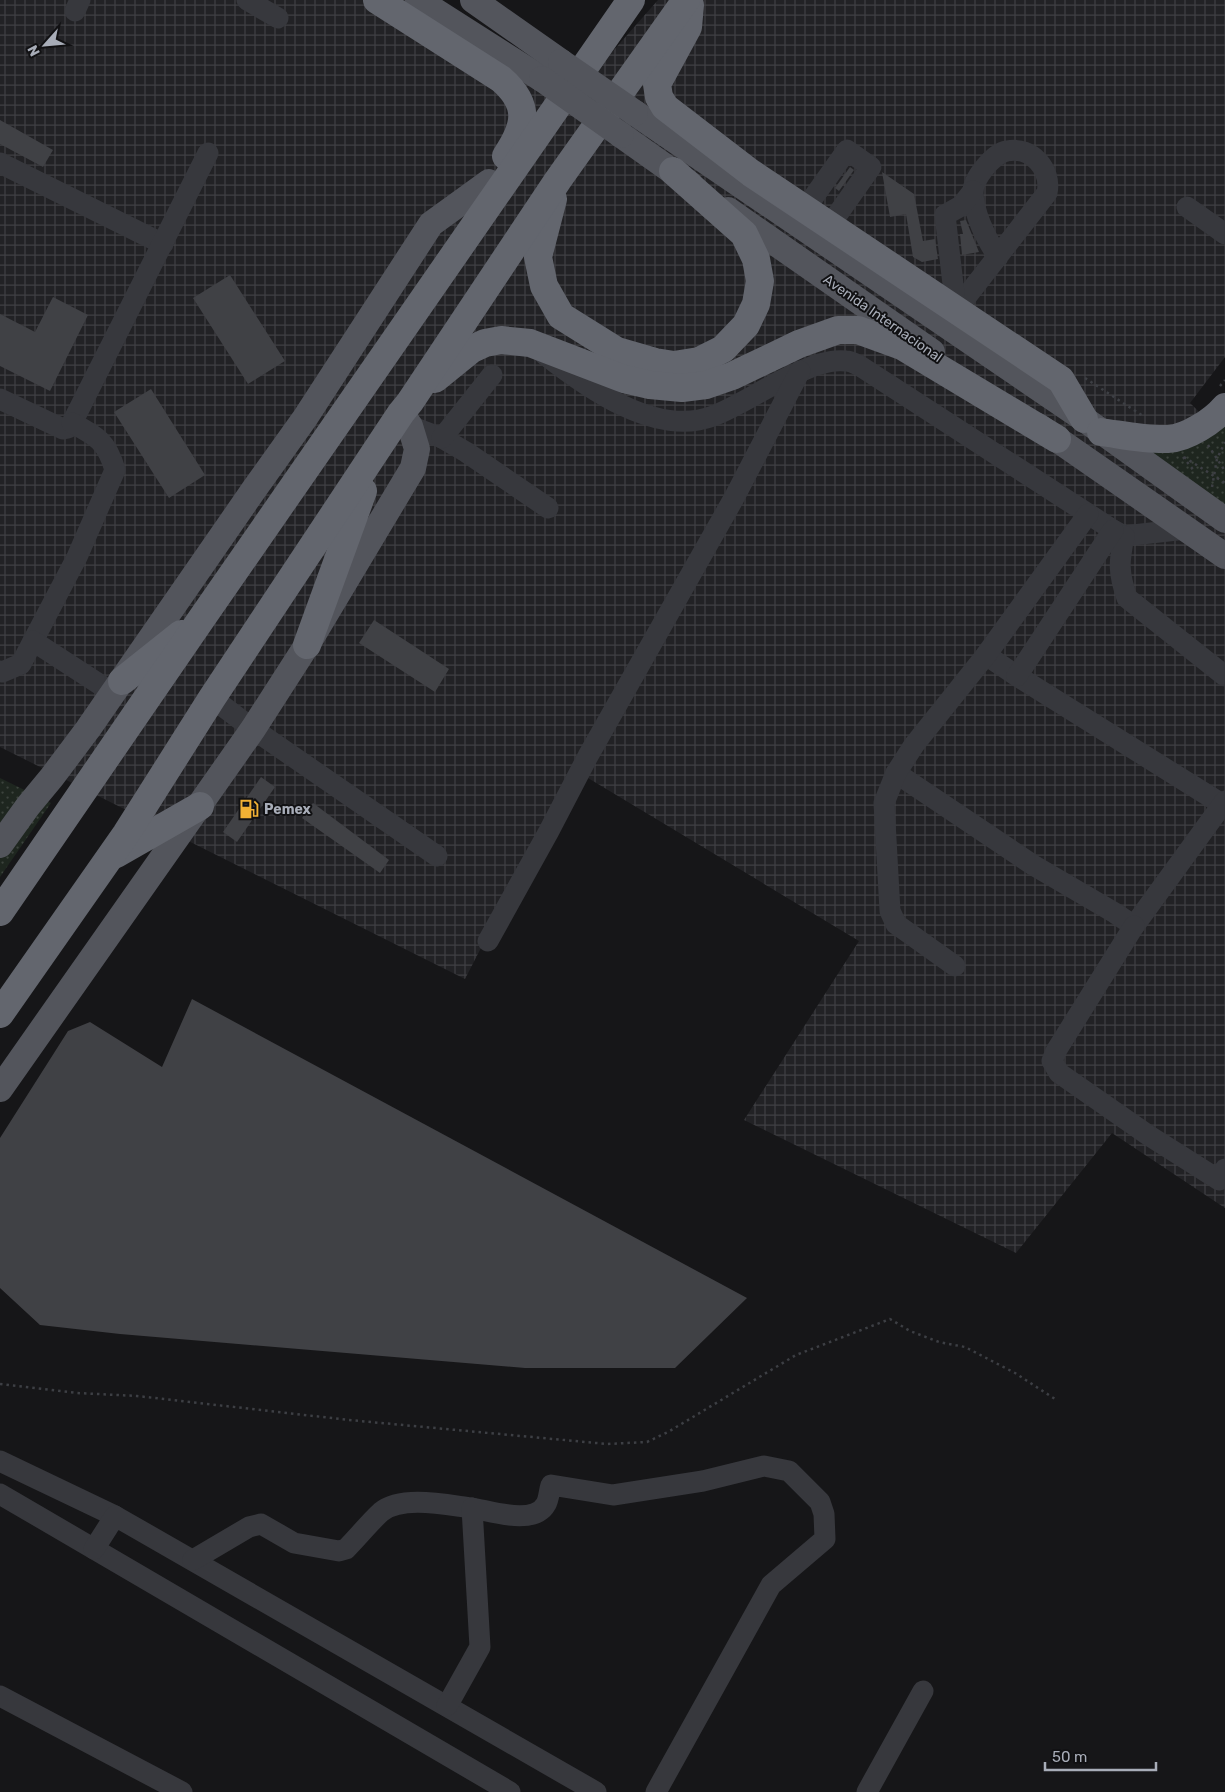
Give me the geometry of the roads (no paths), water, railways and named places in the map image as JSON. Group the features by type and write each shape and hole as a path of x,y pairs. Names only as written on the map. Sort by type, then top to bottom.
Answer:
{"highway":[{"path":"377,0 502,79 516,95 523,114 516,141 444,253 435,282"},
{"path":"0,912 630,0"},
{"path":"407,414 558,180 686,0"},
{"path":"690,0 688,27 657,84 659,97 664,107 751,173 1061,380 1092,425 1146,438 1170,439 1197,430 1218,415 1222,397"},
{"path":"558,180 538,257 544,286 561,316 617,351 655,362 674,365 699,361 723,349 746,325 756,304 760,281 756,259 744,234 673,171"},
{"path":"0,1014 126,834 212,698 378,450 407,414 458,359 472,349 485,343 502,340 530,343 624,379 650,385 682,388 706,385 732,376 799,344 838,330 858,330 902,346 1057,439"},
{"path":"307,645 378,450"},
{"path":"117,687 202,618"},
{"path":"108,859 200,806"}],"main road":[{"name":"Avenida Internacional","path":"418,0 542,80 1225,556"},
{"name":"Avenida Internacional","path":"473,0 634,113 1092,425 1225,520"},
{"path":"0,845 88,730 305,418 431,224 489,182"},
{"path":"0,1089 53,1011 200,806 253,729 307,645 413,468 417,449 407,414"}],"street":[{"path":"247,0 278,18"},
{"path":"805,208 846,150 871,167 830,226"},
{"path":"1006,151 1023,151 1039,160 1045,170 1049,183 1047,193 956,310 945,215 961,206 973,192 978,175 994,158 1006,151"},
{"path":"0,399 63,429 68,428 208,153"},
{"path":"0,163 163,244"},
{"path":"973,192 980,223 998,257"},
{"path":"1187,207 1225,234"},
{"path":"530,343 565,371 614,401 648,415 683,421 711,416 726,410 774,383 818,364 846,360 860,366 1119,533 1186,530"},
{"path":"488,941 549,832 588,756 734,498 800,371"},
{"path":"442,438 492,374"},
{"path":"407,414 548,508"},
{"path":"0,671 2,672 22,664 77,557 115,470 105,446 91,432 72,423"},
{"path":"955,966 896,924 890,911 884,803 896,773 914,745 986,655 1088,514"},
{"path":"1119,533 1121,580 1127,598 1225,676"},
{"path":"1017,676 1119,533"},
{"path":"34,641 117,687"},
{"path":"986,655 1224,804 1134,926 1052,1060 1059,1073 1148,1135 1223,1178"},
{"path":"212,698 253,729 437,856"},
{"path":"896,773 1032,865 1134,926"},
{"path":"0,1461 115,1516 596,1792"},
{"path":"193,1560 249,1526 261,1524 294,1543 340,1551 346,1549 383,1511 398,1505 419,1501 524,1517 536,1514 546,1505 551,1485 614,1496 704,1481 764,1466 789,1471 820,1502 824,1514 825,1539 771,1585 656,1792"},
{"path":"0,1494 510,1792"},
{"path":"447,1706 480,1647 472,1508"},
{"path":"94,1548 115,1516"},
{"path":"867,1792 923,1691"},
{"path":"0,1696 182,1792"}],"place":[{"name":"Pemex","path":"249,809"}]}
